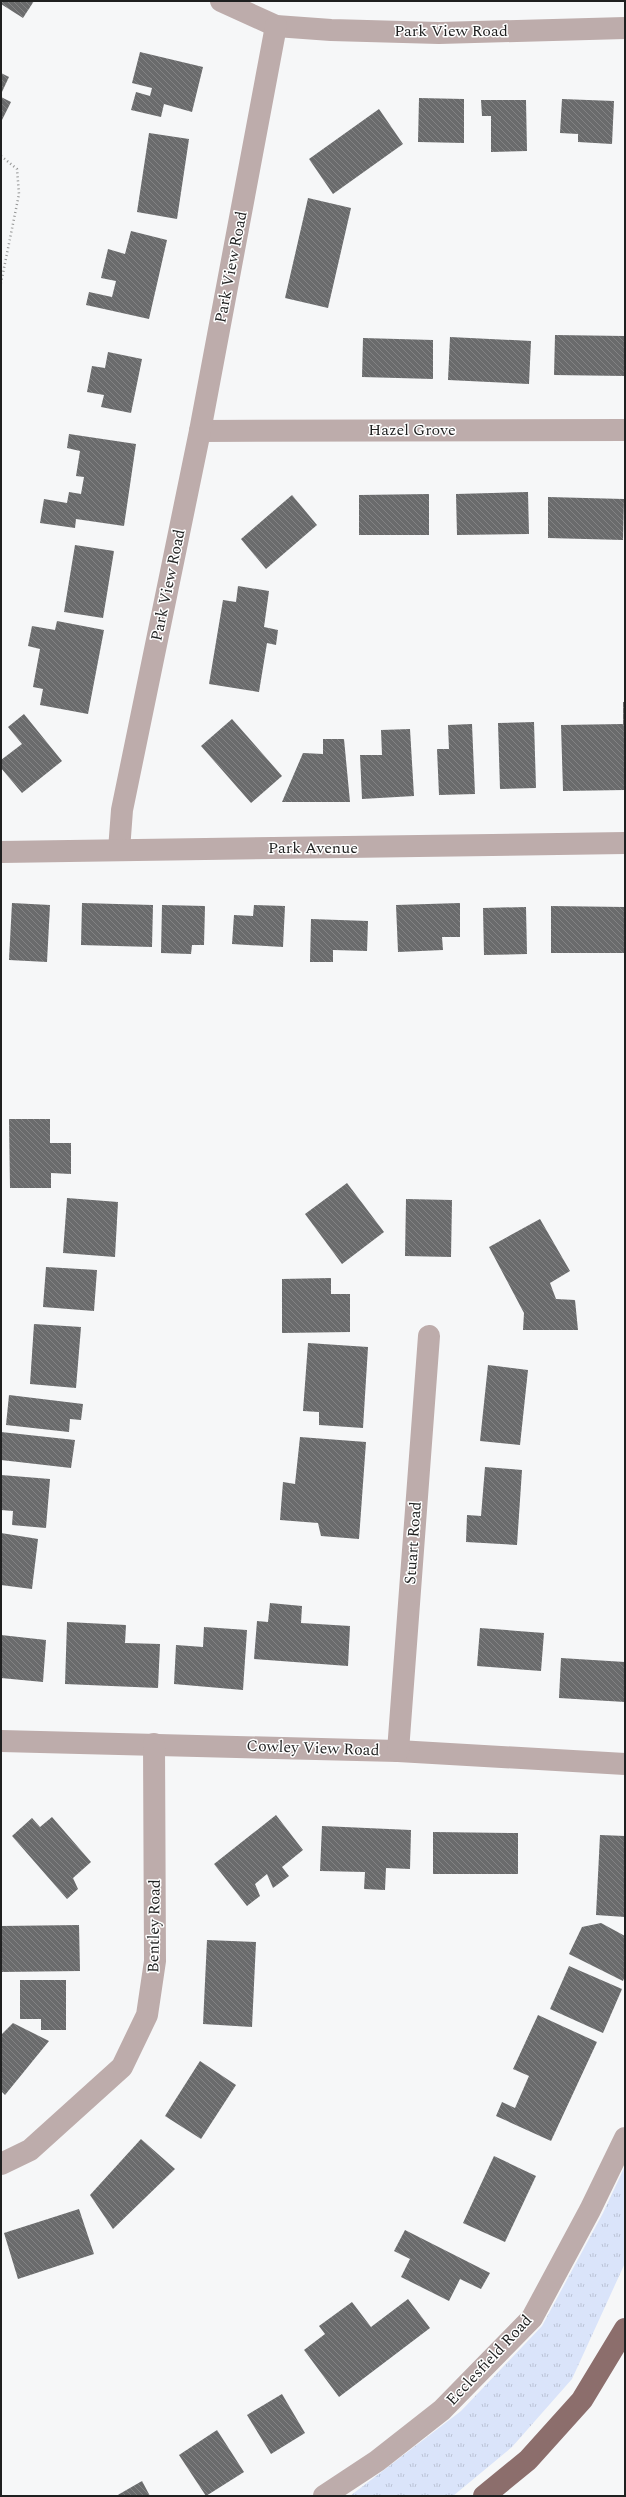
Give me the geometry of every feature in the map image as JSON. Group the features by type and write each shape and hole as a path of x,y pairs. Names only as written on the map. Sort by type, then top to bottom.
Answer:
{"main road":[{"path":"484,2496 528,2460 582,2400 625,2330"}],"street":[{"path":"221,1 276,26"},
{"name":"Park View Road","path":"119,850 122,810 200,431 276,26 439,33 625,28"},
{"name":"Hazel Grove","path":"200,431 625,430"},
{"name":"Park Avenue","path":"1,852 429,848 625,843"},
{"name":"Stuart Road","path":"398,1751 429,1336"},
{"name":"Cowley View Road","path":"1,1741 398,1751 625,1764"},
{"name":"Bentley Road","path":"1,2164 30,2150 122,2067 147,2015 155,1961 154,1744"},
{"name":"Ecclesfield Road","path":"324,2496 377,2461 442,2410 532,2318 590,2210 625,2138"}],"path":[{"path":"1,156 17,169 19,194 1,283"}],"green space":[{"path":"625,2166 625,2263 572,2379 512,2447 453,2496 350,2496 461,2411 542,2326 603,2213"}],"building":[{"path":"3,1 34,1 23,18 1,4"},
{"path":"140,52 203,67 192,112 164,104 161,117 131,110 136,92 150,96 152,88 132,83"},
{"path":"1,73 9,77 1,94"},
{"path":"1,97 11,102 1,122"},
{"path":"419,98 464,99 464,143 418,142"},
{"path":"562,99 614,101 612,144 578,142 578,134 560,133"},
{"path":"481,100 526,100 527,151 491,152 491,116 482,116"},
{"path":"379,109 403,144 333,194 309,159"},
{"path":"149,133 189,139 177,219 137,212"},
{"path":"308,198 351,208 328,308 285,298"},
{"path":"131,231 167,240 149,319 86,305 89,292 112,297 116,281 101,278 108,249 125,254"},
{"path":"555,335 625,336 625,376 554,375"},
{"path":"450,337 531,341 529,384 448,380"},
{"path":"363,338 433,340 433,379 362,377"},
{"path":"108,352 142,359 131,413 101,407 104,395 87,392 92,366 105,368"},
{"path":"69,434 136,444 124,526 76,519 75,528 40,523 44,499 67,503 69,492 81,494 84,477 76,476 80,451 67,448"},
{"path":"528,492 529,534 457,535 456,494"},
{"path":"429,494 429,535 359,535 359,495"},
{"path":"292,495 317,525 266,569 241,539"},
{"path":"548,497 624,499 623,540 548,538"},
{"path":"75,545 114,551 103,618 64,612"},
{"path":"238,586 269,591 264,627 278,630 276,645 267,643 259,692 209,684 223,600 236,602"},
{"path":"57,621 104,630 88,714 40,705 43,689 33,687 40,649 28,646 32,626 55,630"},
{"path":"623,702 625,702 625,790 563,791 561,725 623,724"},
{"path":"24,714 62,761 22,793 1,768 1,760 22,744 8,727"},
{"path":"232,719 282,776 251,803 201,746"},
{"path":"534,722 536,788 500,789 498,723"},
{"path":"472,724 475,794 439,795 437,749 449,749 448,725"},
{"path":"410,729 414,796 362,799 360,755 382,755 381,730"},
{"path":"323,739 344,739 350,802 282,802 303,753 323,754"},
{"path":"12,903 50,905 47,962 9,960"},
{"path":"82,903 153,905 152,947 81,945"},
{"path":"460,903 460,937 442,937 443,950 398,952 396,905"},
{"path":"162,905 205,906 204,945 192,945 191,954 161,953"},
{"path":"254,905 285,906 283,947 232,944 234,915 253,916"},
{"path":"551,906 625,907 625,953 551,953"},
{"path":"526,907 527,954 484,955 483,908"},
{"path":"311,919 368,921 367,951 333,950 333,962 310,962"},
{"path":"9,1119 50,1119 50,1143 71,1143 71,1174 51,1173 51,1188 10,1188"},
{"path":"347,1183 384,1232 342,1264 305,1214"},
{"path":"67,1198 118,1202 115,1257 63,1253"},
{"path":"406,1199 452,1200 451,1257 405,1256"},
{"path":"540,1219 570,1271 550,1283 556,1299 575,1300 578,1330 523,1330 524,1313 489,1247"},
{"path":"46,1267 97,1270 94,1311 43,1307"},
{"path":"331,1278 331,1294 350,1294 350,1332 282,1333 282,1279"},
{"path":"34,1324 81,1327 76,1388 30,1384"},
{"path":"308,1343 368,1347 363,1428 319,1425 319,1412 303,1411"},
{"path":"488,1365 528,1370 520,1445 480,1441"},
{"path":"9,1395 83,1404 81,1420 70,1419 69,1432 6,1425"},
{"path":"1,1432 75,1440 71,1468 1,1460"},
{"path":"300,1437 366,1442 359,1539 321,1536 318,1523 280,1520 283,1482 295,1484"},
{"path":"485,1467 522,1470 517,1545 466,1542 467,1515 481,1516"},
{"path":"1,1475 50,1479 46,1528 12,1525 13,1511 1,1510"},
{"path":"1,1533 38,1539 32,1589 1,1585"},
{"path":"270,1603 302,1606 301,1623 350,1626 348,1666 254,1659 257,1621 268,1622"},
{"path":"67,1622 126,1625 125,1643 160,1644 158,1688 65,1684"},
{"path":"204,1627 247,1630 243,1690 174,1684 176,1645 203,1647"},
{"path":"480,1628 544,1633 541,1671 477,1666"},
{"path":"1,1635 46,1640 43,1682 1,1678"},
{"path":"561,1658 625,1662 625,1702 559,1698"},
{"path":"276,1815 303,1850 282,1867 289,1876 273,1888 267,1874 255,1884 260,1896 247,1906 214,1864"},
{"path":"52,1817 91,1862 73,1878 78,1889 67,1899 12,1836 32,1818 40,1827"},
{"path":"322,1826 411,1830 410,1869 386,1868 385,1890 364,1889 365,1872 320,1871"},
{"path":"433,1832 518,1833 518,1874 433,1874"},
{"path":"600,1835 625,1836 625,1917 596,1915"},
{"path":"601,1923 625,1936 625,1976 623,1981 569,1954 582,1927"},
{"path":"79,1925 80,1971 1,1972 1,1926"},
{"path":"207,1940 256,1942 252,2027 203,2024"},
{"path":"569,1966 622,1989 603,2033 550,2009"},
{"path":"20,1980 66,1980 66,2030 41,2030 41,2019 20,2019"},
{"path":"538,2015 597,2042 551,2141 496,2116 502,2102 515,2108 529,2076 513,2069"},
{"path":"13,2023 49,2041 5,2095 1,2091 1,2035"},
{"path":"200,2061 236,2085 201,2139 165,2116"},
{"path":"141,2139 175,2169 113,2229 90,2195"},
{"path":"494,2156 536,2176 505,2242 463,2223"},
{"path":"79,2209 94,2254 18,2279 4,2233"},
{"path":"405,2230 490,2273 481,2289 460,2279 449,2301 401,2277 410,2259 394,2251"},
{"path":"408,2299 430,2328 339,2397 304,2350 325,2334 319,2326 352,2302 371,2327"},
{"path":"282,2394 305,2433 271,2454 247,2415"},
{"path":"217,2430 244,2472 206,2496 179,2455"},
{"path":"142,2481 150,2496 116,2496"}]}
